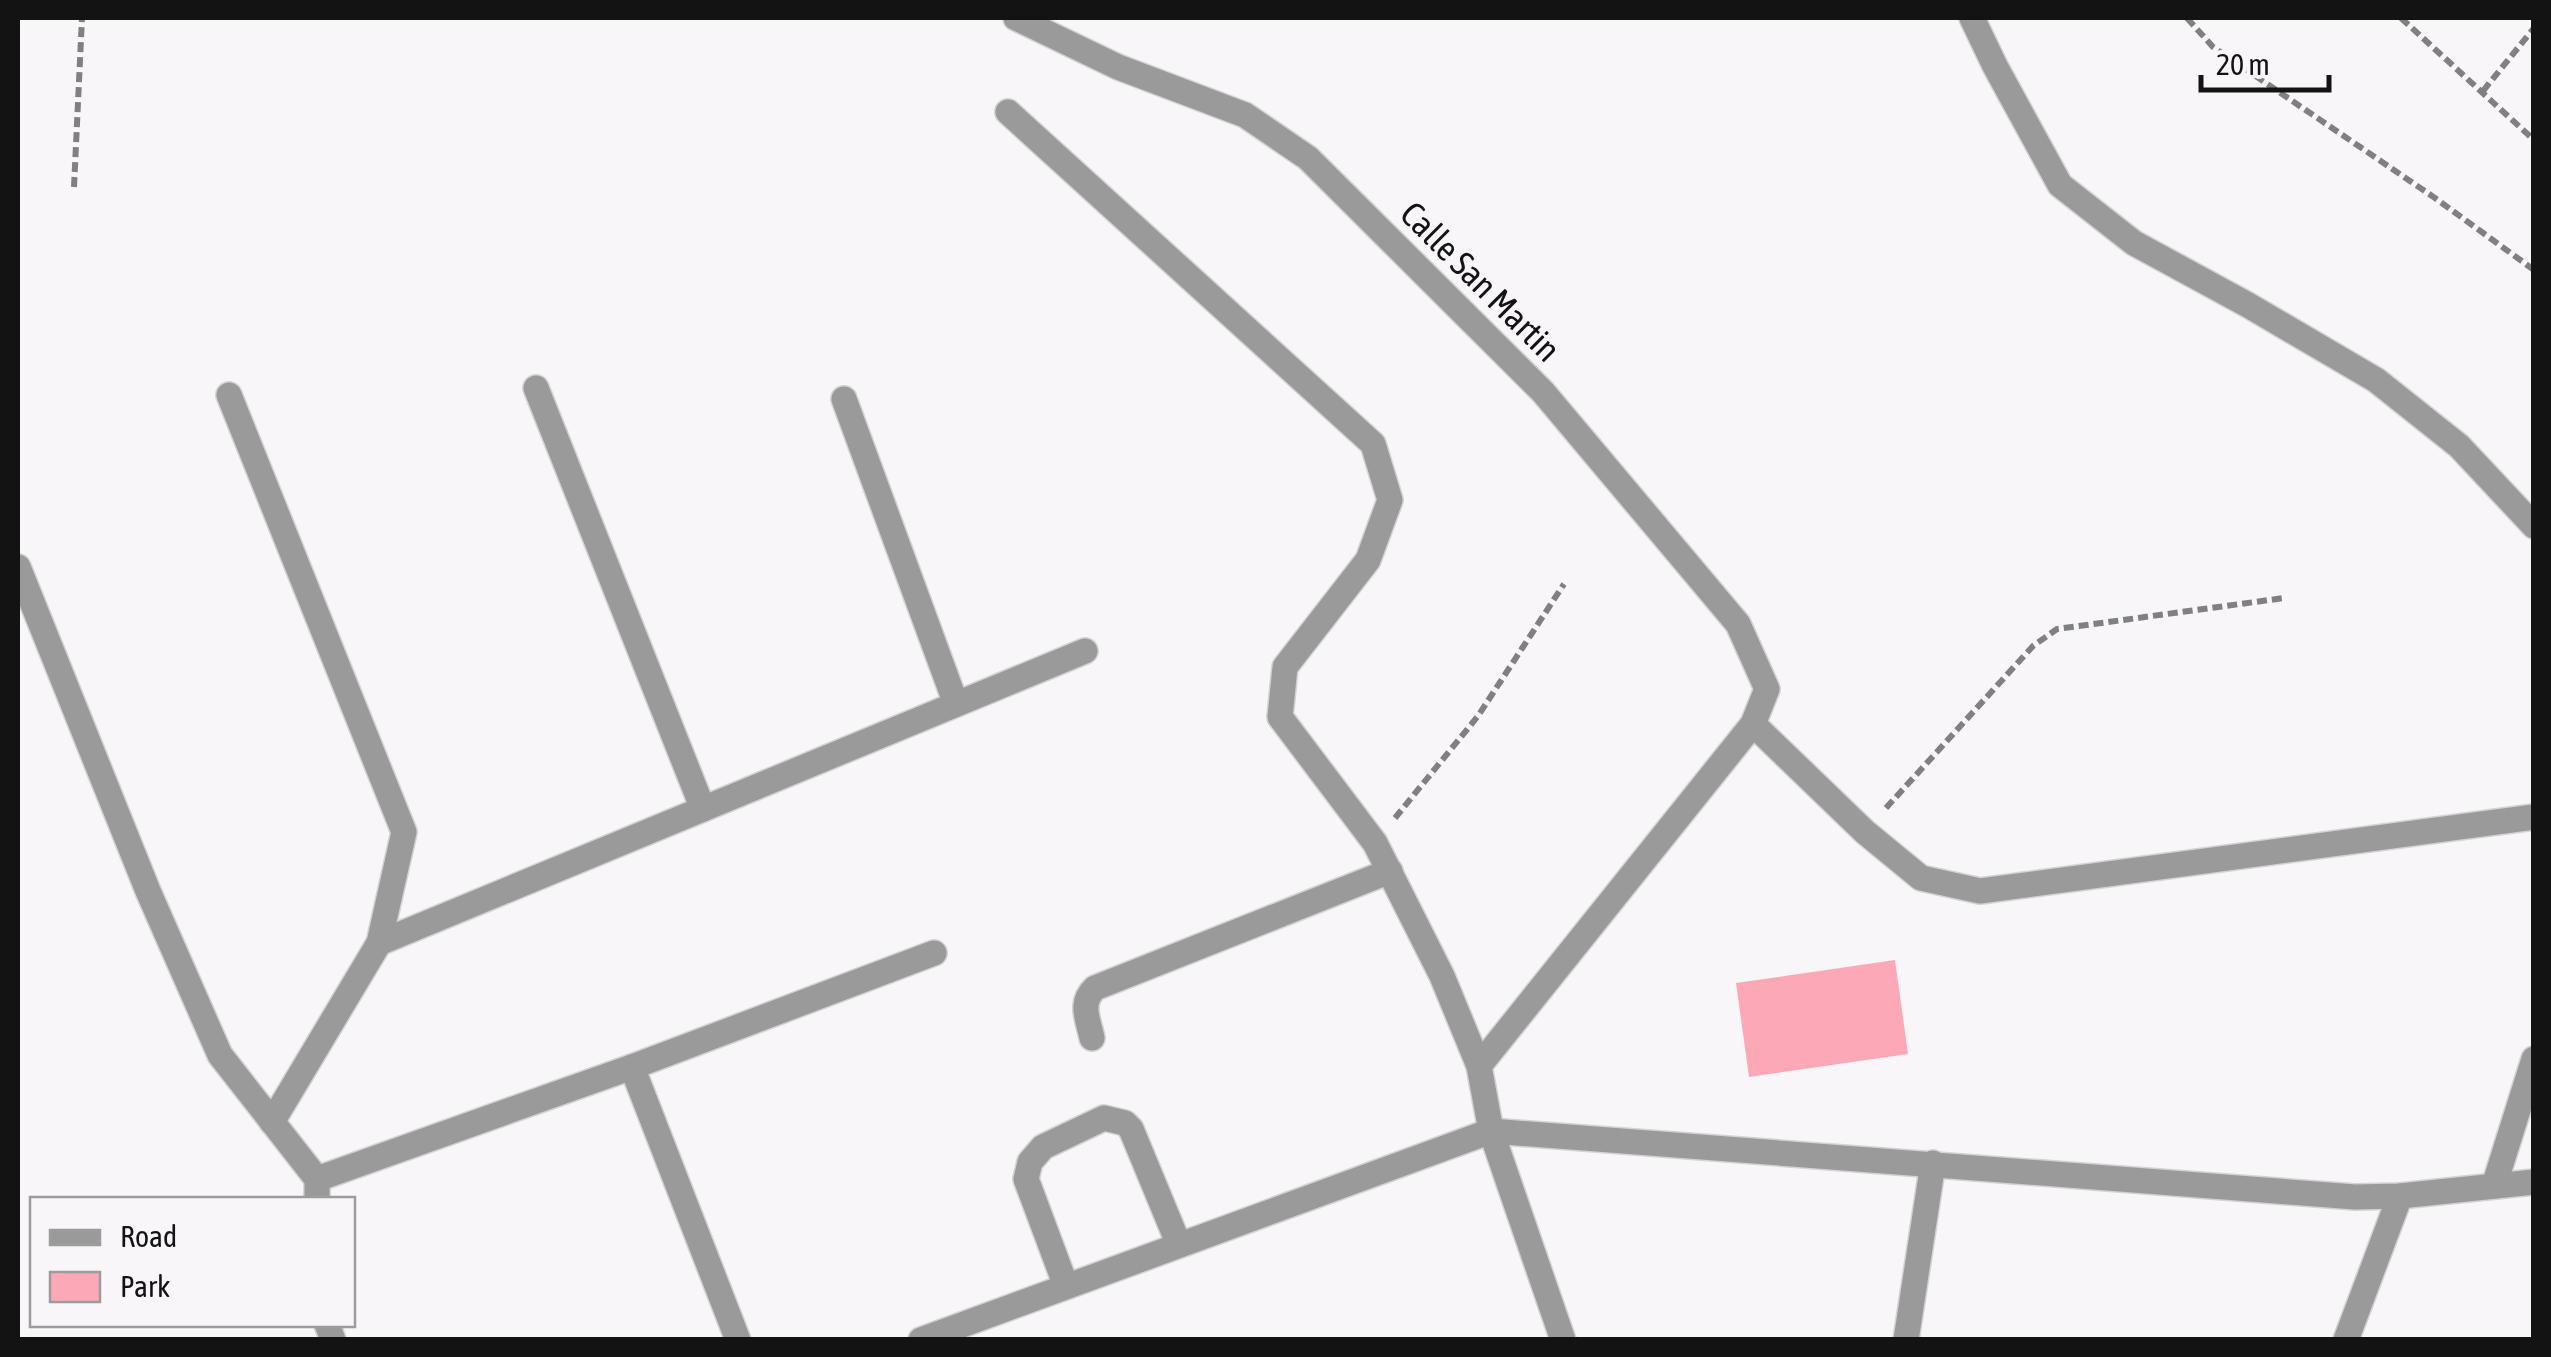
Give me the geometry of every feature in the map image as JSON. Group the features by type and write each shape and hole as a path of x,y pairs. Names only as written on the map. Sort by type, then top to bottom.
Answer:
{"street":[{"name":"Calle San Martin","path":"1016,18 1118,67 1245,115 1308,158 1543,392 1738,624 1767,689 1753,724"},
{"path":"1972,18 2060,185 2134,243 2376,380 2459,446 2534,526"},
{"path":"1008,112 1373,444 1390,500 1368,560 1285,667 1280,716 1376,842 1442,976 1479,1066 1491,1131 1563,1340"},
{"path":"536,388 703,809"},
{"path":"229,396 404,832 378,942 272,1122"},
{"path":"844,399 956,704"},
{"path":"18,566 148,891 220,1054 317,1189 934,953"},
{"path":"378,942 1085,651"},
{"path":"1479,1066 1753,724 1865,832 1921,878 1980,891 2534,817"},
{"path":"1092,1038 1084,1005 1095,988 1390,871"},
{"path":"2494,1186 2534,1059"},
{"path":"632,1066 738,1340"},
{"path":"1066,1286 1026,1179 1030,1162 1042,1147 1104,1118 1117,1120 1130,1129 1179,1245"},
{"path":"921,1340 1491,1131 2356,1197 2534,1182"},
{"path":"1906,1340 1932,1163"},
{"path":"2346,1340 2400,1196"}],"path":[{"path":"74,187 82,18"},
{"path":"2187,18 2214,47 2534,270"},
{"path":"2401,18 2534,140"},
{"path":"2483,92 2534,28"},
{"path":"1376,842 1478,716 1564,584"},
{"path":"1865,832 2033,646 2058,629 2284,598"}],"green space":[{"path":"1895,960 1908,1054 1749,1077 1736,983"}]}
